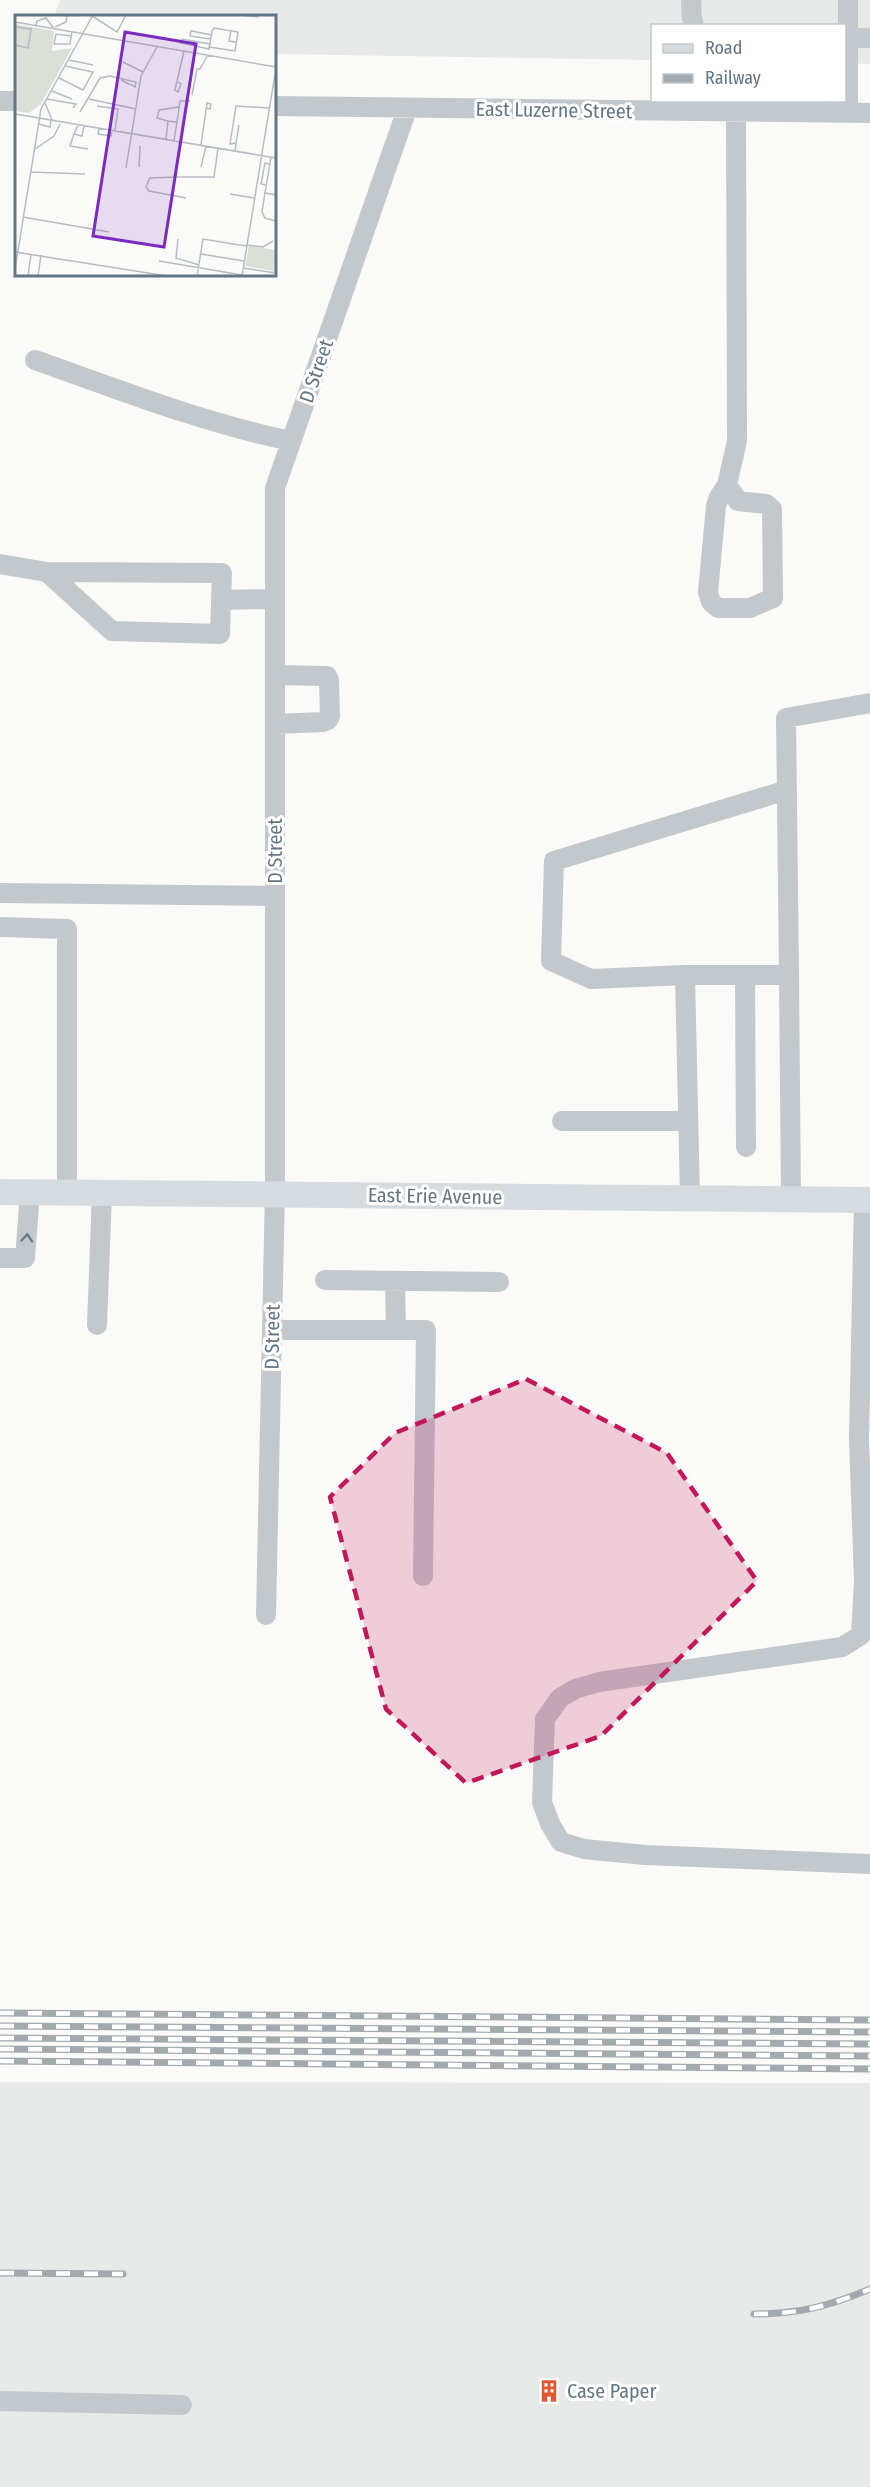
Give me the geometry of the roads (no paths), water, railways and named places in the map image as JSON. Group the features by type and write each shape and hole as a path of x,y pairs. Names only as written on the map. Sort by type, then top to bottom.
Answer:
{"main road":[{"name":"East Erie Avenue","path":"0,1192 867,1200"}],"street":[{"path":"691,0 694,24"},
{"path":"848,0 846,38 848,113"},
{"path":"846,38 870,38"},
{"name":"East Luzerne Street","path":"276,106 870,113"},
{"name":"D Street","path":"266,1615 275,1195 275,488 407,109"},
{"path":"727,485 738,501 766,504 772,509 773,598 750,608 718,608 711,602 708,592 716,506 727,485 737,441 736,112"},
{"path":"35,360 150,402 250,432 291,441"},
{"path":"0,564 47,572 222,573 220,634 112,631 47,572"},
{"path":"221,600 275,599"},
{"path":"275,675 327,676 330,716 323,722 275,724"},
{"path":"791,1199 786,718 870,703"},
{"path":"787,789 554,861 551,961 591,979 685,975 789,975"},
{"path":"0,893 275,896"},
{"path":"0,927 67,929 67,1192"},
{"path":"685,975 690,1198"},
{"path":"745,975 746,1147"},
{"path":"562,1121 688,1121"},
{"path":"0,1258 25,1258 30,1192"},
{"path":"97,1324 102,1193"},
{"path":"867,1200 859,1439 865,1636 842,1647 599,1682 575,1689 560,1698 545,1719 542,1802 550,1824 561,1842 584,1849 645,1855 870,1864"},
{"path":"326,1280 499,1282"},
{"path":"395,1281 396,1330"},
{"path":"272,1330 426,1330 423,1576"},
{"path":"0,2401 182,2405"}],"railway":[{"path":"0,2013 870,2020"},
{"path":"0,2026 870,2032"},
{"path":"0,2038 870,2044"},
{"path":"0,2049 870,2056"},
{"path":"0,2061 870,2069"},
{"path":"0,2273 123,2274"},
{"path":"754,2314 813,2308 870,2289"}],"place":[{"name":"Case Paper","path":"549,2391"}]}
